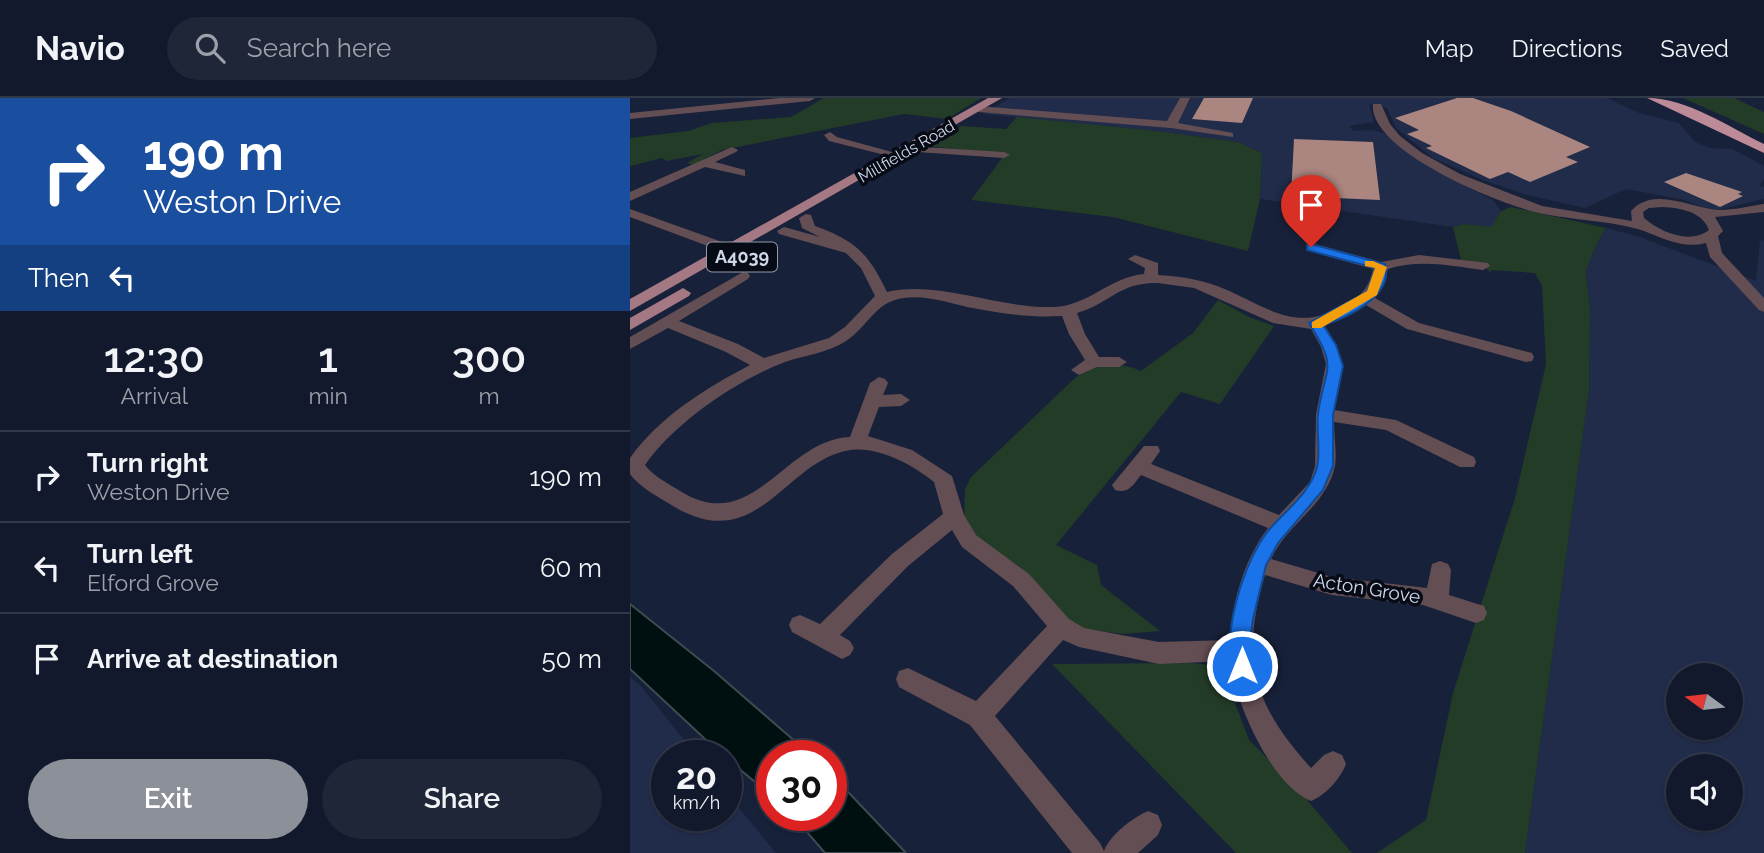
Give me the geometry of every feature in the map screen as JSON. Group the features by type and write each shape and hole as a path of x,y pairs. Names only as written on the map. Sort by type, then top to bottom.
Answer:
{"highway":[{"path":"1653,98 1700,117 1764,149"},
{"path":"1671,98 1764,139"}],"main road":[{"name":"Millfields Road","path":"630,325 851,183 996,98"},
{"name":"Millfields Road","path":"630,306 784,231 806,218 851,183"}],"street":[{"path":"671,112 681,98"},
{"path":"630,116 810,98"},
{"path":"797,109 810,98"},
{"path":"1171,125 1185,98"},
{"path":"1377,106 1385,125 1396,138 1418,155 1456,177 1539,209 1648,228 1698,252 1764,307"},
{"path":"978,109 1047,112 1171,125 1229,135"},
{"path":"830,135 833,139 902,152 1004,155"},
{"path":"630,197 732,150"},
{"path":"704,163 741,173"},
{"path":"1602,220 1636,213 1645,205 1662,203 1722,214 1764,208"},
{"path":"1700,212 1709,218 1714,232 1715,254 1745,289"},
{"path":"1636,213 1640,222 1648,228"},
{"path":"630,214 739,253"},
{"path":"806,218 809,228 840,240 867,266 883,298"},
{"path":"1674,239 1696,240 1714,232 1764,219"},
{"path":"784,231 851,250"},
{"path":"1311,247 1381,267 1395,260 1449,257 1483,266"},
{"path":"1135,260 1152,272 1203,285 1269,317 1293,324 1329,319 1365,299 1372,293 1381,267"},
{"path":"1169,261 1152,272 1123,283 1099,299 1068,310 1015,311 928,292 883,298 868,307 842,337 762,365 741,376 701,403 650,444 635,465 639,473 701,511 720,513 746,505 764,495 827,450 858,440 872,441 890,447 946,481 954,517 969,541 1021,580 1061,626 1090,640 1158,653 1239,650"},
{"path":"630,344 743,276"},
{"path":"1365,299 1413,326 1504,343 1526,357"},
{"path":"1068,310 1086,366 1119,362"},
{"path":"666,322 732,348 762,365"},
{"path":"1315,323 1330,345 1336,366 1325,415 1325,466 1317,486 1282,525 1257,564 1243,619 1239,650 1248,698 1266,735 1292,768 1311,788 1333,764"},
{"path":"858,440 879,383"},
{"path":"873,401 901,400"},
{"path":"1325,415 1390,424 1467,462"},
{"path":"1122,485 1144,458 1282,525"},
{"path":"800,625 832,642 900,561 954,517"},
{"name":"Acton Grove","path":"1257,564 1332,586 1437,600 1476,613"},
{"name":"Acton Grove","path":"1437,600 1440,570"},
{"path":"979,716 1061,626"},
{"path":"908,679 979,716 1090,853"},
{"path":"1117,853 1148,825"}],"shaded area":[{"path":"1010,98 1607,98 1639,113 1679,123 1695,142 1710,148 1732,149 1764,166 1764,179 1759,185 1764,187 1764,199 1714,211 1681,199 1626,189 1585,208 1527,195 1483,180 1433,158 1396,128 1387,108 1369,104 1374,122 1349,126 1353,131 1372,130 1384,133 1431,168 1493,200 1501,211 1491,228 1464,224 1453,227 1260,199 1262,153 1238,142 983,114"},
{"path":"1606,228 1637,236 1756,281 1760,241 1764,240 1764,853 1525,853 1589,391 1590,310 1586,271"},
{"path":"630,604 714,671 794,740 756,740 756,783 742,771 742,740 706,740 630,669"},
{"path":"630,677 640,685 684,740 651,740 651,831 742,831 742,812 776,853 630,853"},
{"path":"847,791 906,853 825,853 806,831 847,831"}],"green space":[{"path":"824,98 981,98 947,119 904,114 722,150 693,165 687,163 703,154 666,161 662,158 630,166 630,138 688,131 712,123 791,117"},
{"path":"1683,98 1734,98 1764,112 1764,134"},
{"path":"1017,117 1238,142 1262,153 1260,199 1248,251 1113,217 971,200 1005,154 927,146 961,126 1006,129"},
{"path":"1511,207 1606,228 1586,271 1590,310 1589,391 1525,853 1377,853 1426,820 1453,693 1515,498 1546,364 1542,286 1535,273 1490,272 1482,264 1461,260 1453,227 1464,224 1491,227 1501,211"},
{"path":"1218,300 1249,317 1274,326 1220,404 1181,392 1056,545 1097,565 1101,585 1160,631 1123,634 1076,628 1020,567 987,546 964,523 965,489 971,477 1075,378 1091,369 1107,365 1124,365 1141,371 1193,333"},
{"path":"1192,663 1221,666 1249,740 1296,787 1352,853 1236,853 1052,664"}],"building":[{"path":"1204,98 1253,98 1242,123 1192,119"},
{"path":"1457,98 1473,98 1511,111 1590,147 1566,157 1578,162 1530,182 1508,172 1490,179 1426,148 1432,146 1407,134 1419,130 1395,118"},
{"path":"1294,139 1373,142 1380,200 1291,196"},
{"path":"1686,173 1742,192 1738,194 1743,196 1720,207 1664,182"}],"slow traffic":[{"path":"1316,325 1315,323 1329,319 1372,293 1381,267 1369,263"}],"route":[{"path":"1242,666 1239,650 1243,619 1257,564 1272,538 1317,486 1325,466 1325,415 1336,366 1330,345 1315,323 1329,319 1365,299 1372,293 1381,267 1311,247"}]}
